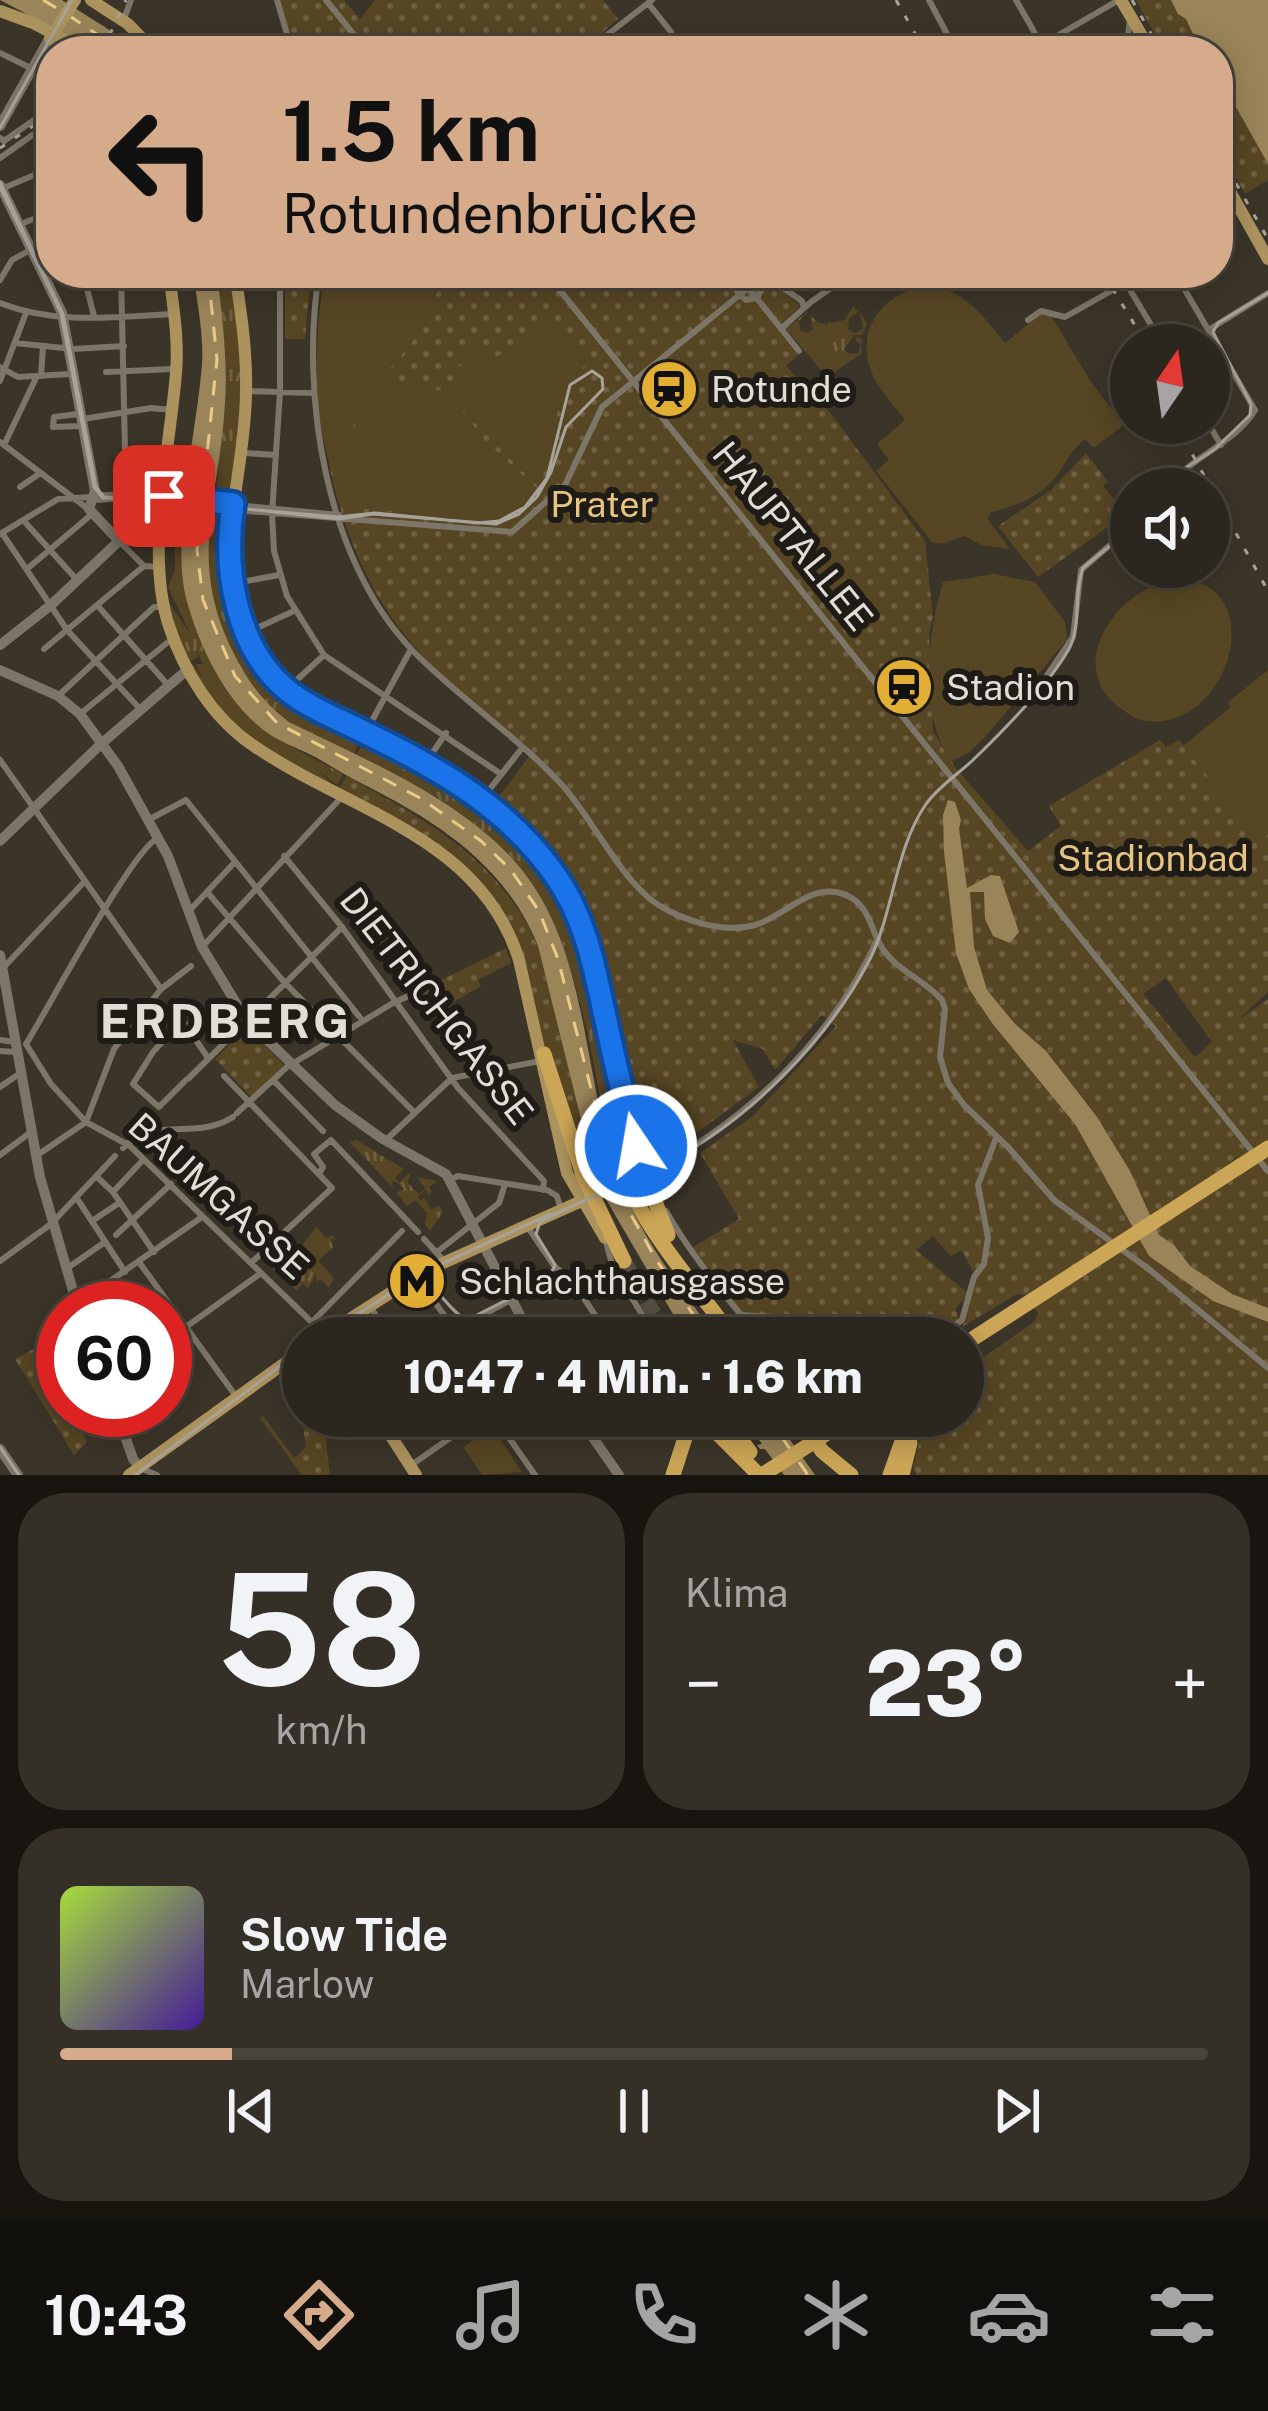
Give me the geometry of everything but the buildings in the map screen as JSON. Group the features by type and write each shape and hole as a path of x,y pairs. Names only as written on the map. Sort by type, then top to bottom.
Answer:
{"highway":[{"path":"544,1060 622,1262 605,1238"},
{"path":"616,1066 616,1142 623,1170 642,1208 718,1316"},
{"path":"984,1335 1268,1152"},
{"path":"637,1176 681,1265"},
{"path":"672,1475 678,1437"},
{"path":"672,1475 690,1437"},
{"path":"722,1437 762,1475"},
{"path":"737,1437 762,1475"},
{"path":"806,1437 830,1475"},
{"path":"810,1437 841,1475"},
{"path":"810,1437 851,1475"},
{"path":"822,1441 825,1437"},
{"path":"776,1475 827,1437"},
{"path":"762,1475 829,1437"},
{"path":"890,1475 905,1437"},
{"path":"902,1475 909,1437"}],"main road":[{"path":"0,14 50,36 71,0"},
{"path":"91,0 113,10 139,36"},
{"path":"1120,0 1142,36"},
{"path":"0,14 33,22 59,36"},
{"path":"1233,197 1268,259"},
{"path":"171,288 177,369 162,518 151,566 187,670 224,720 254,746 400,828 467,873 488,895 507,926 544,1060 567,1173 605,1238"},
{"path":"236,288 246,391 228,551 232,584 247,632 262,660 287,689 482,799 532,845 569,898 588,945 637,1176 586,1199 578,1198 531,1228 441,1257 353,1317"},
{"path":"134,1472 282,1365"},
{"path":"391,1437 413,1471"}],"street":[{"path":"124,20 131,0"},
{"path":"277,0 288,36"},
{"path":"326,0 355,36"},
{"path":"929,0 948,36"},
{"path":"1062,36 1120,0"},
{"path":"607,36 649,1 671,36"},
{"path":"1020,1 1037,36"},
{"path":"1128,36 1130,16"},
{"path":"0,53 36,71"},
{"path":"0,127 36,62"},
{"path":"0,138 4,141 36,119"},
{"path":"0,158 36,133"},
{"path":"36,174 1,187 36,257"},
{"path":"17,226 36,218"},
{"path":"1,274 12,260 31,250"},
{"path":"53,288 69,348 96,498"},
{"path":"87,288 94,318"},
{"path":"122,288 127,494"},
{"path":"280,288 280,392 272,511 279,575 294,611 324,655 501,774"},
{"path":"317,288 314,393 326,473 371,590 411,649 573,797 644,894 661,908 713,926 747,926 818,892 844,894 864,908 881,948 942,1000 943,1069 964,1105 1054,1200 1150,1270 1268,1368"},
{"name":"HAUPTALLEE","path":"558,288 1268,1171"},
{"path":"735,288 746,301 757,298 763,288"},
{"path":"91,513 89,505 96,498 127,494 512,532 565,485 597,415 633,380 748,288 800,351"},
{"path":"781,288 806,304"},
{"path":"782,329 830,288"},
{"path":"1028,320 1041,310 1065,317 1116,288"},
{"path":"1129,288 1150,324"},
{"path":"1184,288 1205,324"},
{"path":"1218,324 1268,293"},
{"path":"0,303 26,314 63,319 174,314"},
{"path":"0,381 26,314"},
{"path":"16,343 124,346"},
{"path":"43,346 39,376 2,444 74,496 151,566 44,649"},
{"path":"1230,364 1259,408 1230,437"},
{"path":"621,366 645,370"},
{"path":"3,369 18,377 74,374"},
{"path":"106,372 177,369"},
{"path":"246,391 314,393"},
{"path":"83,419 151,408 172,410"},
{"path":"1188,468 1221,446"},
{"path":"241,453 276,454"},
{"path":"20,487 39,474"},
{"path":"141,710 68,630 3,535 58,499 164,500"},
{"path":"0,645 51,605 150,512 162,518"},
{"path":"27,568 91,513"},
{"path":"24,521 77,580"},
{"path":"1043,680 1073,637 1081,570 1110,545"},
{"path":"232,584 279,575"},
{"path":"97,605 168,686"},
{"path":"58,696 154,607 164,607"},
{"path":"247,632 294,611"},
{"path":"80,714 173,638"},
{"path":"365,733 411,649"},
{"path":"287,689 324,655"},
{"path":"0,670 58,696 80,714 168,856 202,947 247,1021 337,1106 386,1141 443,1172 521,1317"},
{"path":"0,841 101,743 187,670"},
{"path":"425,764 446,734"},
{"path":"482,799 522,748"},
{"path":"0,760 160,989"},
{"path":"148,820 186,800 362,1020"},
{"path":"202,947 338,801"},
{"path":"0,1051 21,1046 143,847 158,838"},
{"name":"DIETRICHGASSE","path":"284,856 452,1078 544,1181 543,1190 555,1195 557,1210"},
{"path":"188,913 235,861"},
{"path":"69,1281 36,1156 21,1046 2,967 85,881"},
{"path":"207,892 285,983 414,1112"},
{"path":"182,1020 133,1084 159,1107 342,927"},
{"path":"637,1176 717,1130 778,1077 850,989 878,938"},
{"path":"36,1156 86,1122 114,1049 160,989 191,966"},
{"path":"125,1146 141,1132 210,1127 235,1115 292,1064 413,994"},
{"path":"175,1009 208,1058"},
{"path":"0,1040 21,1046"},
{"name":"BAUMGASSE","path":"21,1046 86,1122 144,1159 307,1317"},
{"path":"386,1141 452,1078 544,1060"},
{"path":"0,1088 22,1072"},
{"path":"224,1076 332,1188 251,1263"},
{"path":"273,1080 323,1131"},
{"path":"0,1155 32,1132"},
{"path":"963,1317 988,1243 977,1193 996,1136"},
{"path":"319,1174 323,1167 314,1154 330,1139 406,1227 421,1235 441,1257 471,1223 499,1203 505,1184"},
{"path":"0,1262 51,1224 116,1156"},
{"path":"112,1192 144,1159"},
{"path":"449,1180 458,1176 543,1190"},
{"path":"96,1177 120,1202 154,1252"},
{"path":"116,1235 170,1184"},
{"path":"657,1193 689,1250 741,1315 761,1317"},
{"path":"76,1197 125,1272"},
{"path":"92,1222 120,1202"},
{"path":"113,1281 203,1216"},
{"path":"317,1317 406,1227"},
{"path":"531,1228 551,1262 572,1280 596,1317"},
{"path":"605,1238 611,1264 647,1317"},
{"path":"65,1269 106,1242"},
{"path":"140,1262 153,1281"},
{"path":"550,1276 551,1262"},
{"path":"192,1323 262,1273"},
{"path":"476,1317 561,1273"},
{"path":"417,1276 446,1317"},
{"path":"370,1305 378,1317"},
{"path":"192,1336 237,1398"},
{"path":"125,1437 134,1472 157,1475"},
{"path":"413,1471 450,1437"},
{"path":"508,1437 536,1475"},
{"path":"593,1437 619,1475"},
{"path":"0,1449 18,1475"}],"green space":[{"path":"280,0 344,0 360,19 375,0 603,0 618,19 604,36 290,36"},
{"path":"1136,0 1171,0 1194,36 1156,36"},
{"path":"1233,102 1268,164 1268,180 1245,194 1233,173"},
{"path":"218,288 234,288 240,332 241,428 237,429 241,430 233,478 229,479 233,481 231,494 215,498 225,405"},
{"path":"285,288 310,288 305,339 285,339"},
{"name":"Prater","path":"323,288 778,288 800,305 779,328 798,355 786,366 832,415 925,541 933,616 929,634 933,731 955,767 1028,851 1061,826 1049,806 1160,740 1166,747 1179,740 1259,840 1268,834 1268,992 1237,1021 1268,999 1268,1475 916,1475 913,1467 921,1437 984,1437 984,1357 1035,1321 1038,1313 1025,1295 1017,1294 979,1317 965,1317 976,1278 962,1250 951,1256 933,1236 916,1250 969,1294 955,1309 959,1317 741,1314 692,1248 739,1219 700,1153 753,1116 836,1026 822,1015 775,1070 763,1049 733,1040 759,1087 665,1156 646,1163 592,932 559,868 495,802 528,758 528,749 454,686 390,615 350,538 336,495 320,405","holes":["1166,978 1212,1042 1195,1057 1143,994"]},
{"path":"323,288 439,288 418,335 368,395 345,445 330,459 317,393"},
{"path":"918,288 951,292 980,313 1005,343 1040,314 1050,314 1110,407 1110,436 1092,447 1085,439 1039,493 991,512 987,518 1010,549 981,545 965,536 932,542 876,471 889,460 877,444 905,420 871,371 867,340 877,315 897,296"},
{"path":"853,306 858,312 849,318 848,329 855,333 863,329 860,312 867,323 862,335 847,335 854,336 844,349 858,353 857,337 862,339 861,354 827,377 786,329 808,311 799,321 800,330 813,329 810,314 827,329 827,323 845,320"},
{"path":"549,316 586,364 560,393 549,469 523,472 451,388 461,379 455,375 476,340 492,350 485,363 538,334"},
{"path":"390,385 447,391 486,442 538,489 518,509 495,519 470,522 367,509 344,512 331,466 370,401"},
{"path":"1086,453 1108,482 1103,486 1110,495 1110,525 1038,577 998,526 1051,490"},
{"path":"174,510 184,510 181,517 176,516 176,532 182,521 185,595 271,736 343,774 337,785 319,771 332,784 267,751 229,722 190,666 202,678 196,664 203,664 196,649 198,657 188,663 169,603 191,635 168,587 175,570 175,547 168,546"},
{"path":"211,511 223,515 222,525 227,517 225,562 243,632 232,632 240,651 238,639 243,634 266,670 362,735 354,754 281,716 239,669 212,590"},
{"path":"994,574 1035,582 1065,622 1067,640 985,737 952,761 941,742 930,698 930,649 938,602 943,582"},
{"path":"1148,588 1208,588 1227,609 1228,660 1198,705 1174,718 1139,720 1108,696 1099,681 1097,648 1103,632"},
{"path":"1268,670 1268,834 1259,841 1183,746"},
{"path":"368,738 475,799 469,807 478,810 480,804 535,855 558,886 576,923 600,1007 620,1176 613,1163 578,995 549,914 528,879 486,834 433,795 356,754"},
{"path":"346,776 458,845 482,866 522,916 538,947 597,1184 590,1186 548,1060 516,941 496,901 474,876 339,789"},
{"path":"506,948 511,963 478,980 481,986 431,1015 416,998 417,992"},
{"path":"241,1033 249,1040 255,1036 284,1065 251,1097 215,1059"},
{"path":"356,1140 404,1169 395,1178 399,1182 412,1171 407,1182 419,1194 425,1188 417,1177 437,1181 429,1187 432,1192 428,1195 426,1189 418,1197 421,1201 424,1197 431,1210 439,1205 443,1212 430,1231 425,1224 427,1213 415,1200 407,1206 396,1192 404,1189 394,1180 395,1190 350,1142"},
{"path":"311,1221 326,1238 332,1235 336,1240 331,1239 333,1247 318,1261 334,1278 329,1288 321,1279 316,1282 316,1274 308,1289 303,1283 296,1291 272,1268 292,1250 295,1254 316,1228"},
{"path":"36,1348 36,1393 15,1359"},
{"path":"260,1418 294,1458 306,1447 305,1437 325,1437 330,1475 302,1475"},
{"path":"63,1437 85,1437 87,1442 74,1455"},
{"path":"478,1437 499,1437 522,1472 482,1475 463,1447"}],"shaded area":[{"path":"0,0 62,0 116,36 68,36"},
{"path":"1171,0 1268,0 1268,164 1233,102 1233,36 1194,36"},
{"path":"195,288 219,288 225,403 209,556 219,617 243,671 289,722 454,809 502,848 531,882 567,960 617,1173 636,1217 702,1317 675,1317 597,1184 538,946 506,890 437,827 256,724 229,693 207,656 186,598 181,545 202,364"},
{"path":"948,800 955,802 961,820 967,888 991,875 1000,876 1019,932 1010,943 993,936 985,919 984,892 970,892 974,947 987,990 1046,1051 1097,1117 1130,1171 1159,1235 1190,1266 1232,1294 1268,1308 1268,1322 1213,1301 1149,1256 1075,1124 969,989 956,953 944,852 943,815"},
{"path":"757,1437 788,1437 815,1475 784,1475 757,1445 762,1444"}],"ferry route":[{"path":"43,0 60,10"},
{"path":"68,15 100,36"},
{"path":"210,288 217,359 197,550 203,600 235,676 277,723 422,799 481,841 511,870 539,911 558,959 615,1183"},
{"path":"618,1192 695,1317"},
{"path":"782,1437 790,1449"},
{"path":"799,1462 808,1475"}],"tunnel":[{"path":"624,1261 656,1317"}],"tram line":[{"path":"52,36 72,0"},
{"path":"0,128 36,64"},
{"path":"0,182 36,257"},
{"path":"0,187 36,261"},
{"path":"49,288 61,313 94,487 103,498 120,498"},
{"path":"51,288 63,314 96,487 104,497 120,498"},
{"path":"1186,468 1215,449 1250,415 1251,404 1213,332 1218,323 1268,293"},
{"path":"592,371 602,378 603,389 566,427 551,472 537,497 519,514 496,524 481,523 499,521 525,507 547,478 570,385 592,371"},
{"path":"120,498 252,510"},
{"path":"120,498 252,510"},
{"path":"252,510 449,520"},
{"path":"252,510 339,519 373,514 449,520"},
{"path":"449,520 481,523"},
{"path":"449,520 481,523"},
{"path":"473,1317 548,1279 555,1265 536,1234 540,1222 650,1172 726,1126 782,1076 832,1020 870,959 908,840 926,804 998,736 1049,678 1073,639 1083,568 1110,546"},
{"path":"409,1279 550,1214"},
{"path":"354,1317 414,1278 429,1284 463,1317"},
{"path":"135,1475 282,1365"},
{"path":"0,1447 19,1475"}],"railway":[{"path":"109,36 126,0"},
{"path":"896,0 916,36"},
{"path":"1132,0 1152,36"},
{"path":"0,148 36,124"},
{"path":"1233,178 1268,239"},
{"path":"1112,288 1134,324"},
{"path":"1187,444 1268,591"}],"place":[{"name":"Rotunde","path":"669,389"},
{"name":"Stadion","path":"904,687"},
{"name":"Schlachthausgasse","path":"417,1281"}],"district":[{"name":"ERDBERG","path":"226,1021"}],"route":[{"path":"164,496 233,504 229,562 240,614 262,660 287,689 482,799 508,820 558,878 582,924 636,1146"}],"park label":[{"name":"Stadionbad","path":"1153,858"}]}
